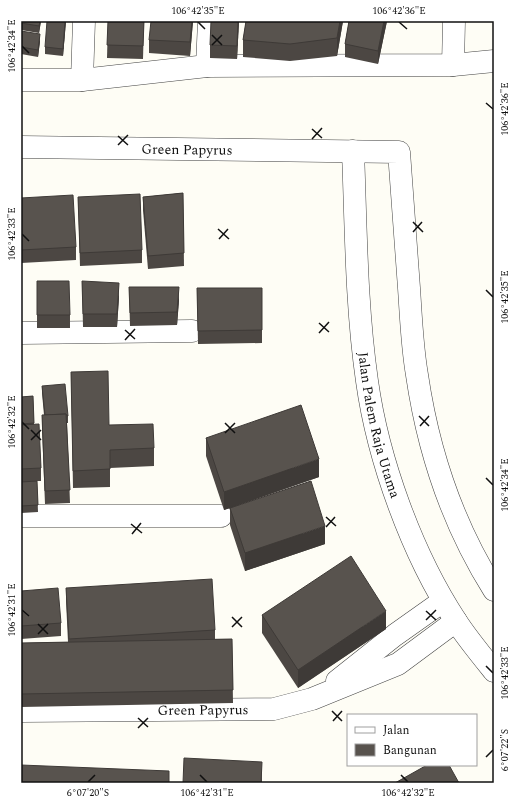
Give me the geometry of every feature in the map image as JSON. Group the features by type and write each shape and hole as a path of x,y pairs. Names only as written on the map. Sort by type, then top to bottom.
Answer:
{"street":[{"path":"82,80 84,21"},
{"path":"207,66 209,21"},
{"path":"453,65 454,21"},
{"path":"21,80 82,80 207,66 453,65 494,61"},
{"name":"Green Papyrus","path":"21,147 399,152 414,354 425,420 441,475 459,524 481,569 494,590"},
{"name":"Jalan Palem Raja Utama","path":"353,151 358,286 367,382 380,443 402,511 430,576 443,601 456,621 494,671"},
{"path":"21,333 192,331"},
{"path":"21,516 221,516"},
{"name":"Green Papyrus","path":"312,700 395,635 443,601"},
{"name":"Green Papyrus","path":"21,710 274,709 312,700 398,664 456,621"}],"building":[{"path":"21,21 40,21 39,26 21,23"},
{"path":"47,21 65,21 63,49 45,47"},
{"path":"108,21 144,21 143,46 107,45"},
{"path":"151,21 192,21 190,42 149,40"},
{"path":"211,21 238,21 237,46 210,45"},
{"path":"246,21 340,21 337,38 290,44 243,40"},
{"path":"349,21 384,21 378,51 345,44"},
{"path":"21,31 40,34 38,50 21,47"},
{"path":"183,193 184,253 148,256 143,197"},
{"path":"140,194 142,250 80,253 78,197"},
{"path":"73,195 76,247 21,250 21,198"},
{"path":"37,281 69,281 70,315 37,315"},
{"path":"82,281 119,283 117,314 83,314"},
{"path":"129,287 179,287 177,312 130,313"},
{"path":"197,288 262,288 262,330 198,331"},
{"path":"108,371 109,425 153,424 154,448 110,450 110,469 73,471 71,372"},
{"path":"65,384 68,416 66,414 45,415 42,386"},
{"path":"33,396 34,423 21,424 21,397"},
{"path":"301,405 319,459 224,492 206,438"},
{"path":"66,414 70,490 45,491 42,415"},
{"path":"39,424 41,468 21,469 21,425"},
{"path":"37,481 38,505 21,506 21,482"},
{"path":"311,481 325,526 245,553 230,508"},
{"path":"351,556 386,611 298,670 262,615"},
{"path":"212,579 215,630 69,639 66,588"},
{"path":"58,588 61,623 21,626 21,591"},
{"path":"232,639 233,690 21,694 21,643"},
{"path":"184,758 262,762 261,783 183,783"},
{"path":"21,765 169,771 169,783 21,783"},
{"path":"425,766 450,766 459,783 395,783"}]}
